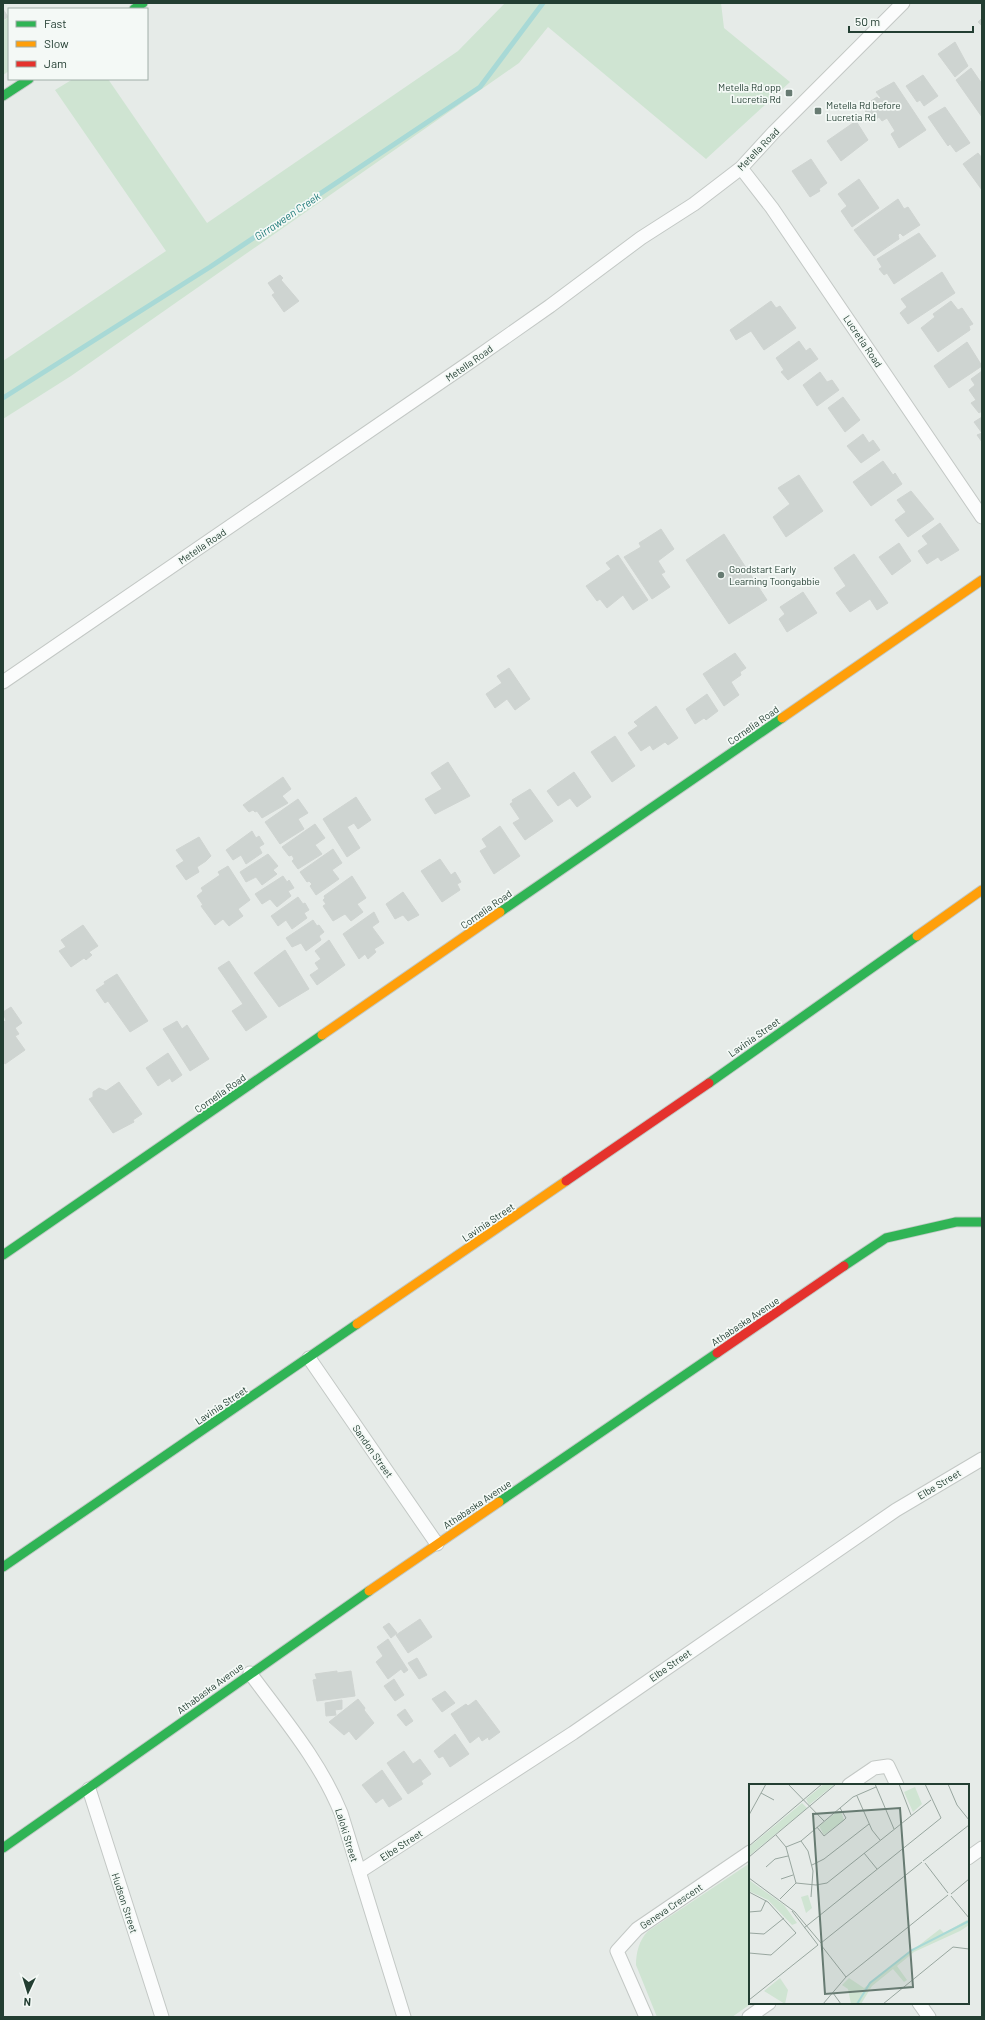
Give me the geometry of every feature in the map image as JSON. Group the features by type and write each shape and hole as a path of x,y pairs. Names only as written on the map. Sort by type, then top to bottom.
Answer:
{"street":[{"name":"Metella Road","path":"3,682 493,346 641,238 694,204 741,168 774,132 903,3"},
{"path":"3,96 27,80"},
{"name":"Lucretia Road","path":"741,168 772,208 982,517"},
{"name":"Cornelia Road","path":"3,1255 982,580"},
{"name":"Lavinia Street","path":"3,1567 696,1092 982,890"},
{"name":"Athabaska Avenue","path":"3,1848 89,1789 250,1673 886,1238 956,1222 982,1222"},
{"name":"Sandon Street","path":"308,1358 437,1544"},
{"name":"Elbe Street","path":"359,1872 573,1733 896,1510 982,1459"},
{"name":"Laloki Street","path":"250,1673 326,1780 342,1813 404,2017"},
{"path":"850,1784 874,1768 888,1766 897,1784"},
{"name":"Hudson Street","path":"89,1789 162,2017"},
{"path":"969,1857 982,1848"},
{"name":"Geneva Crescent","path":"646,2017 617,1951 637,1929 749,1853"},
{"path":"749,2017 768,2004"},
{"path":"920,2004 929,2017"}],"green space":[{"path":"505,3 721,3 724,28 790,82 706,159 548,27 519,63 71,376 3,419 3,361 166,251 55,90 71,80 109,80 207,223 458,51"},
{"path":"8,18 8,72 3,75 3,21"},
{"path":"749,1864 749,2004 751,2004 732,2017 657,2017 636,1965 637,1951 642,1938 648,1931"}],"building":[{"path":"3,9 8,17 3,20"},
{"path":"982,18 982,26 978,22"},
{"path":"955,42 968,66 955,77 938,54"},
{"path":"971,68 982,84 982,117 956,80"},
{"path":"923,75 938,96 924,106 920,100 917,102 906,86"},
{"path":"894,82 926,130 899,148 891,134 895,131 887,118 882,121 879,117 873,121 862,107 877,97 879,99 881,98 876,92"},
{"path":"945,107 970,143 956,152 950,144 948,146 928,117"},
{"path":"856,121 868,140 841,161 827,141"},
{"path":"978,153 982,158 982,190 963,164"},
{"path":"811,159 827,183 819,189 820,191 810,197 792,171"},
{"path":"859,179 879,208 852,227 841,211 847,206 838,194"},
{"path":"898,199 904,209 908,207 920,225 903,236 900,233 898,235 899,239 874,256 854,230"},
{"path":"919,233 936,256 894,284 887,273 884,275 879,269 882,267 877,259"},
{"path":"942,272 955,293 908,324 900,313 907,307 901,299"},
{"path":"280,275 283,278 281,280 299,301 284,312 272,295 275,293 268,283"},
{"path":"771,301 776,308 780,306 796,328 764,350 751,331 736,340 730,330"},
{"path":"951,301 958,310 962,308 973,324 969,326 970,330 938,352 921,328 935,317 933,314"},
{"path":"799,341 806,351 810,348 818,359 788,380 781,372 784,370 776,358"},
{"path":"967,342 982,366 949,388 934,366"},
{"path":"982,371 982,411 979,413 971,403 976,400 969,390 975,385 971,379"},
{"path":"820,372 827,382 832,380 839,390 817,406 803,385"},
{"path":"843,397 860,420 845,432 828,408"},
{"path":"982,417 982,433 974,422"},
{"path":"982,433 982,442 977,435"},
{"path":"863,434 869,443 873,440 880,450 861,463 847,446"},
{"path":"883,461 893,475 895,473 902,484 871,506 853,482"},
{"path":"799,475 823,511 786,537 773,517 790,504 778,488"},
{"path":"911,491 934,519 908,537 895,520 906,512 897,500"},
{"path":"940,523 959,550 941,561 938,557 927,564 918,551 928,544 922,536"},
{"path":"661,529 674,549 658,561 665,572 661,574 670,587 652,599 624,557 641,547 639,543"},
{"path":"724,534 767,600 729,624 686,560"},
{"path":"899,543 911,561 892,575 879,557"},
{"path":"854,554 888,603 877,610 870,599 850,612 836,593 846,586 834,568"},
{"path":"618,555 648,600 633,610 623,595 607,608 600,599 597,601 586,586 611,569 606,563"},
{"path":"803,592 817,613 787,632 779,619 785,614 780,607"},
{"path":"735,653 746,668 740,672 741,675 731,682 739,695 724,706 703,674"},
{"path":"509,668 530,699 515,710 507,699 495,708 486,694 502,683 497,676"},
{"path":"707,694 718,711 706,720 704,718 695,724 686,709"},
{"path":"656,706 678,738 668,745 665,742 653,750 650,745 641,751 628,733 638,726 634,722"},
{"path":"615,736 635,766 612,782 591,752"},
{"path":"448,762 470,796 435,814 425,799 442,789 431,773"},
{"path":"574,772 591,797 577,807 570,798 558,806 547,791"},
{"path":"283,777 291,789 282,796 288,803 262,818 257,811 255,812 253,810 249,812 243,805"},
{"path":"530,789 553,821 525,840 513,823 520,819 510,804 513,802 512,800"},
{"path":"356,797 371,820 358,829 354,823 347,827 360,848 347,857 323,819"},
{"path":"298,799 308,813 298,819 304,829 280,844 265,822"},
{"path":"315,824 325,838 315,845 322,854 298,869 292,861 294,859 292,855 289,856 282,847"},
{"path":"500,826 520,856 494,874 480,851 487,847 482,839"},
{"path":"252,831 256,838 259,836 264,844 259,847 262,853 246,864 241,855 233,860 226,850"},
{"path":"199,837 211,856 197,867 199,872 186,880 176,866 184,861 176,850"},
{"path":"333,849 342,863 332,870 339,879 316,895 310,886 312,884 309,881 307,882 300,872"},
{"path":"268,854 278,866 273,870 277,874 262,885 256,877 246,882 240,872"},
{"path":"440,859 451,875 455,872 461,882 457,884 460,890 442,902 421,871"},
{"path":"228,866 250,900 238,909 243,916 229,926 223,919 215,925 201,906 203,905 197,896 203,891 201,888 220,875 218,872"},
{"path":"283,876 287,882 289,880 294,888 288,891 291,896 277,907 270,899 262,904 255,894"},
{"path":"352,876 366,898 357,904 363,912 351,921 345,914 333,921 323,906 326,904 323,900 325,898 324,896"},
{"path":"403,892 419,915 408,921 403,915 395,919 386,904"},
{"path":"298,897 303,904 305,903 309,910 304,913 307,918 292,929 286,920 278,926 271,916"},
{"path":"374,912 379,922 372,927 384,943 374,949 376,952 368,959 365,954 359,959 343,934"},
{"path":"313,920 324,932 319,936 321,940 306,951 301,943 292,947 286,938"},
{"path":"83,925 98,946 89,952 92,955 86,960 84,958 71,967 59,951 66,947 61,940"},
{"path":"329,940 345,965 317,985 310,975 319,969 315,963 321,959 315,951"},
{"path":"285,950 309,989 279,1007 254,973"},
{"path":"229,961 267,1017 246,1031 232,1011 243,1004 218,968"},
{"path":"117,974 148,1021 130,1032 108,1001 105,1003 96,990 105,984 104,982"},
{"path":"11,1007 22,1023 15,1028 19,1034 15,1036 25,1050 5,1064 3,1060 3,1022 6,1021 3,1012"},
{"path":"177,1021 182,1029 187,1025 209,1059 190,1071 163,1029"},
{"path":"168,1053 182,1075 172,1082 170,1078 158,1086 146,1068"},
{"path":"119,1082 142,1114 133,1120 134,1122 113,1133 89,1099 93,1097 93,1092 99,1088 106,1091"},
{"path":"420,1619 432,1637 408,1653 396,1635"},
{"path":"389,1623 397,1633 391,1638 383,1627"},
{"path":"388,1639 408,1670 404,1673 401,1669 388,1679 376,1662 383,1656 377,1647"},
{"path":"417,1658 427,1675 419,1679 408,1663"},
{"path":"337,1671 337,1673 351,1671 355,1696 317,1701 313,1680 317,1679 315,1674"},
{"path":"394,1679 404,1695 395,1701 384,1686"},
{"path":"445,1691 455,1703 442,1712 432,1699"},
{"path":"358,1699 374,1723 356,1740 349,1731 344,1735 329,1722"},
{"path":"342,1700 342,1709 335,1710 336,1715 326,1716 325,1703"},
{"path":"476,1700 500,1732 489,1740 488,1737 482,1741 479,1736 470,1743 451,1714 466,1704 468,1706"},
{"path":"405,1709 413,1721 406,1726 397,1715"},
{"path":"455,1734 469,1754 450,1767 443,1756 439,1758 434,1751"},
{"path":"404,1751 413,1764 420,1759 431,1774 421,1781 423,1784 408,1794 387,1763"},
{"path":"382,1770 402,1799 389,1807 383,1798 376,1803 362,1785"}],"waterway":[{"name":"Girraween Creek","path":"3,398 210,267 480,87 543,3"}],"traffic: fast":[{"path":"136,8 143,3"},
{"path":"3,96 27,80"},
{"path":"500,912 782,718"},
{"path":"709,1083 917,936"},
{"path":"3,1255 322,1035"},
{"path":"844,1266 886,1238 956,1222 982,1222"},
{"path":"3,1567 357,1324"},
{"path":"499,1502 717,1353"},
{"path":"3,1848 369,1591"}],"traffic: slow":[{"path":"782,718 982,580"},
{"path":"917,936 982,890"},
{"path":"322,1035 500,912"},
{"path":"357,1324 566,1181"},
{"path":"369,1591 499,1502"}],"traffic: jam":[{"path":"566,1181 709,1083"},
{"path":"717,1353 844,1266"}],"place":[{"name":"Metella Rd opp Lucretia Rd","path":"789,93"},
{"name":"Metella Rd before Lucretia Rd","path":"818,111"},
{"name":"Goodstart Early Learning Toongabbie","path":"721,575"}]}
